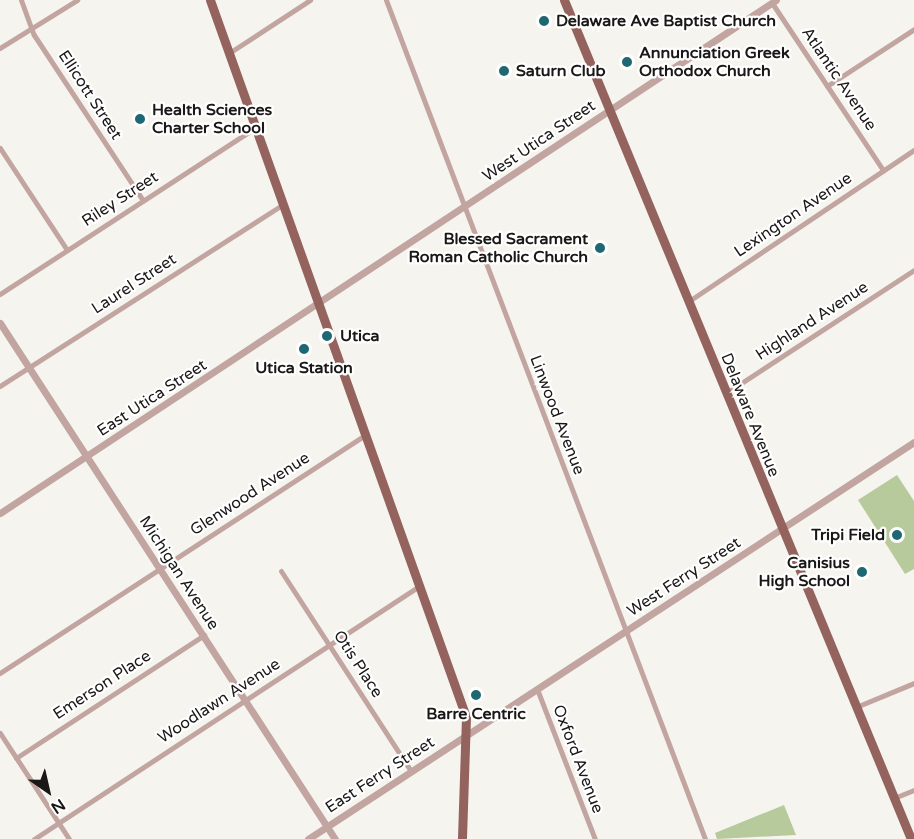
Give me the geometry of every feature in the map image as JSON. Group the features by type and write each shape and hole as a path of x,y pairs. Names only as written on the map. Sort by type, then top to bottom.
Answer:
{"main road":[{"path":"210,0 420,585 468,734 462,839"},
{"name":"Delaware Avenue","path":"564,0 780,530 911,839"}],"street":[{"name":"Ellicott Street","path":"21,0 32,28 143,200"},
{"path":"0,48 77,0"},
{"path":"229,53 310,0"},
{"name":"Linwood Avenue","path":"386,0 705,839"},
{"name":"West Utica Street","path":"318,305 774,1"},
{"name":"Atlantic Avenue","path":"774,1 827,86 884,170"},
{"path":"827,86 914,28"},
{"name":"Riley Street","path":"0,294 256,127"},
{"path":"0,147 67,250"},
{"name":"Lexington Avenue","path":"687,302 914,150"},
{"name":"Laurel Street","path":"0,386 283,204"},
{"name":"Highland Avenue","path":"725,394 914,270"},
{"name":"East Utica Street","path":"0,513 318,305"},
{"name":"Michigan Avenue","path":"0,323 335,839"},
{"name":"Glenwood Avenue","path":"0,673 365,435"},
{"name":"West Ferry Street","path":"468,734 914,442"},
{"name":"Otis Place","path":"281,571 411,771"},
{"name":"Woodlawn Avenue","path":"34,839 420,585"},
{"name":"Emerson Place","path":"16,758 204,635"},
{"path":"855,708 914,683"},
{"name":"Oxford Avenue","path":"537,689 595,839"},
{"path":"0,733 69,839"},
{"name":"East Ferry Street","path":"308,839 468,734"},
{"path":"894,798 914,790"}],"green space":[{"name":"Tripi Field","path":"897,475 914,501 914,569 905,574 858,500"},
{"path":"784,805 796,835 717,839 715,833"}],"place":[{"name":"Delaware Ave Baptist Church","path":"544,21"},
{"name":"Annunciation Greek Orthodox Church","path":"627,62"},
{"name":"Saturn Club","path":"504,71"},
{"name":"Health Sciences Charter School","path":"140,119"},
{"name":"Blessed Sacrament Roman Catholic Church","path":"600,248"},
{"name":"Utica","path":"327,336"},
{"name":"Utica Station","path":"304,349"},
{"name":"Tripi Field","path":"897,535"},
{"name":"Canisius High School","path":"862,572"},
{"name":"Barre Centric","path":"476,695"}]}
